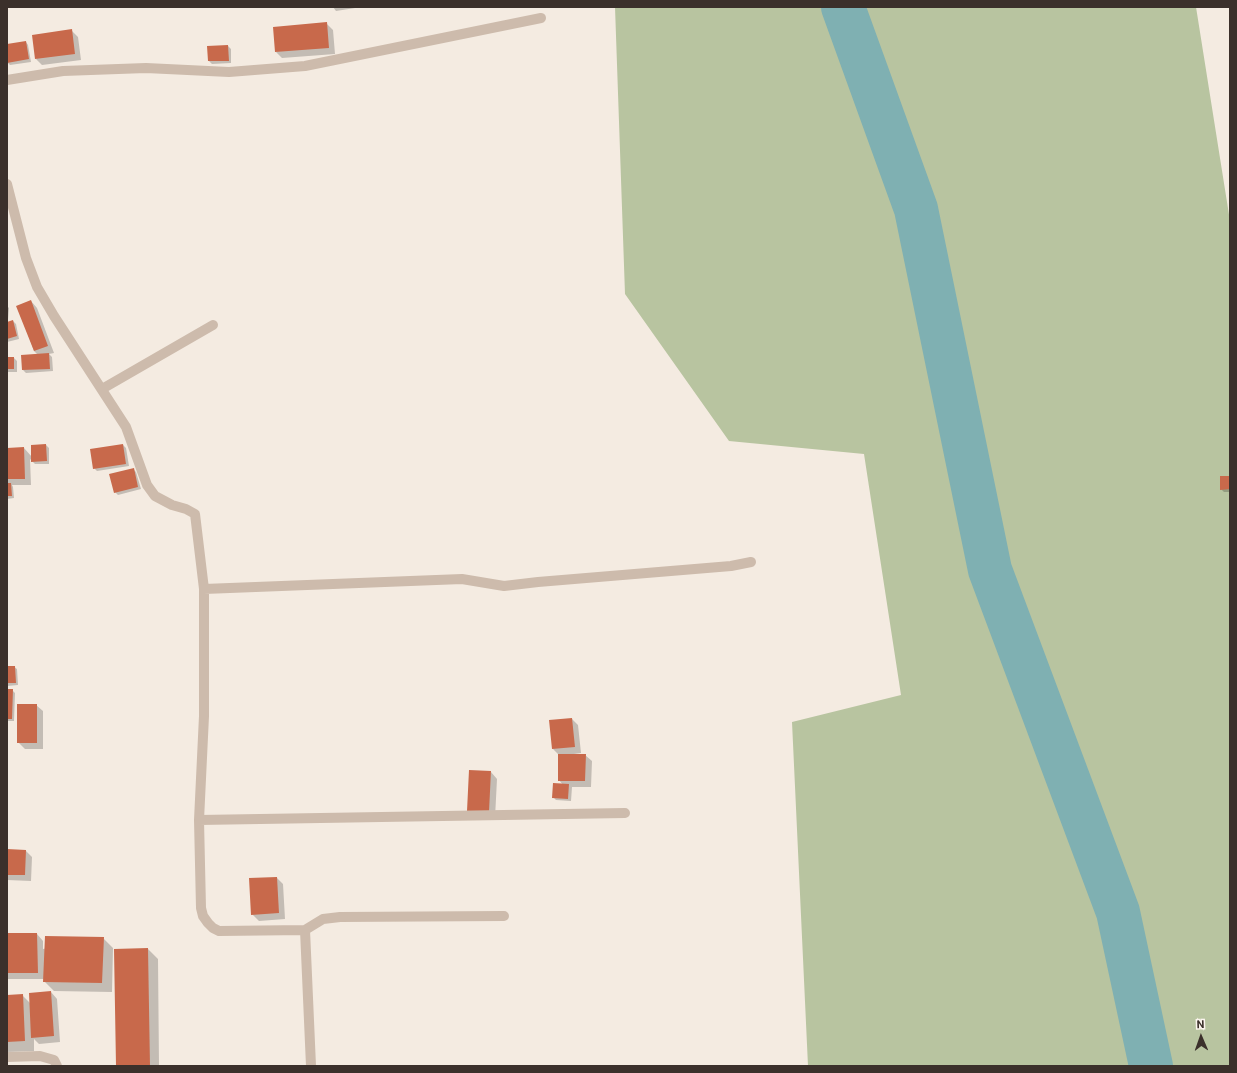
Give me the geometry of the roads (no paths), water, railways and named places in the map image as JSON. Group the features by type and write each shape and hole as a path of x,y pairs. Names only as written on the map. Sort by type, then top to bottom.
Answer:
{"street":[{"path":"7,80 63,70 146,68 229,72 305,66 541,18"},
{"path":"7,184 26,258 37,287 54,316 126,427 147,485 155,496 172,505 186,509 195,514 204,589 204,716 199,820 201,908 203,916 213,928 219,931 306,930 323,918 340,917 504,916"},
{"path":"102,389 213,325"},
{"path":"204,589 462,579 504,586 731,566 751,562"},
{"path":"199,820 625,813"},
{"path":"306,930 311,1066"},
{"path":"7,1057 40,1056 54,1060 57,1066"}],"waterway":[{"path":"843,7 916,209 990,570 1118,912 1151,1066"}]}
